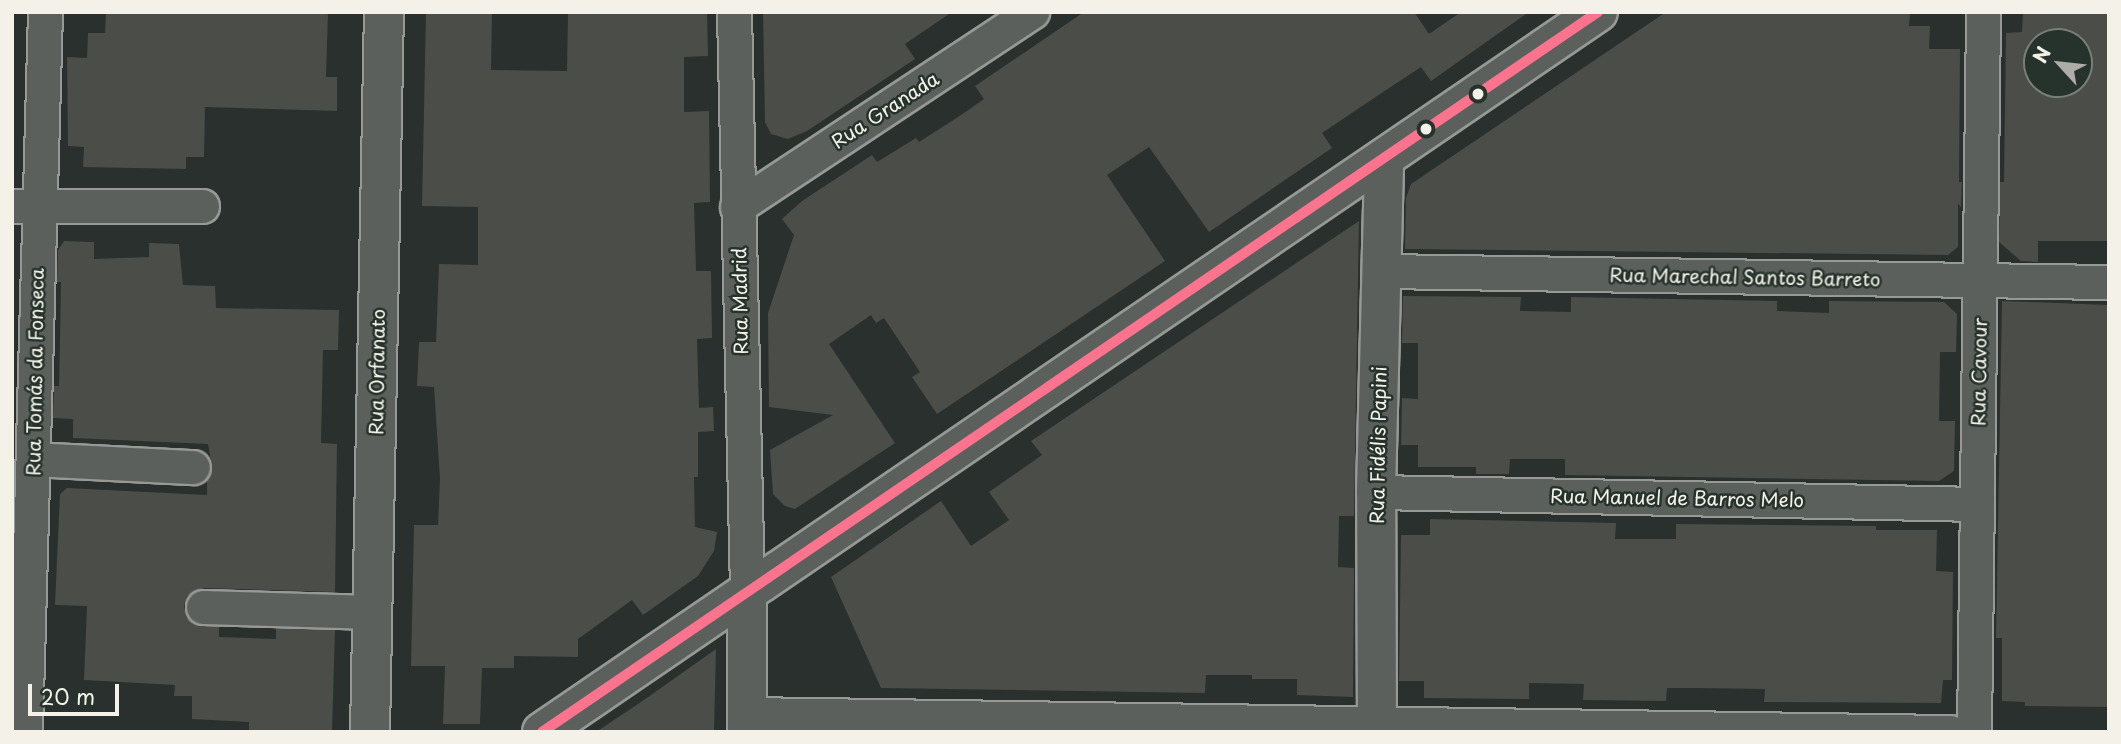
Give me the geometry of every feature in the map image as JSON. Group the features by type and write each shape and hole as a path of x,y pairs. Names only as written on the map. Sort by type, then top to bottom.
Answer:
{"main road":[{"name":"Rua Orfanato","path":"370,732 384,12"},
{"path":"542,732 1384,158 1590,14"},
{"name":"Rua Fidélis Papini","path":"1377,726 1377,492 1384,158"},
{"path":"747,590 747,723"}],"street":[{"name":"Rua Tomás da Fonseca","path":"25,732 33,459 26,206 45,12"},
{"name":"Rua Madrid","path":"734,12 747,590"},
{"name":"Rua Granada","path":"737,207 1032,12"},
{"name":"Rua Cavour","path":"1974,732 1983,12"},
{"path":"26,206 202,206"},
{"name":"Rua Marechal Santos Barreto","path":"1382,271 2109,282"},
{"path":"33,459 193,467"},
{"name":"Rua Manuel de Barros Melo","path":"1377,492 1977,504"},
{"path":"203,607 373,612"},
{"path":"747,723 1950,732"}],"building":[{"path":"106,12 328,12 326,77 337,77 337,111 205,107 204,157 186,157 186,169 83,167 84,147 68,146 67,57 87,58 88,33 105,33"},
{"path":"426,12 492,12 491,70 567,71 568,12 707,12 708,56 684,57 684,112 709,111 710,202 694,203 696,271 711,271 712,338 697,339 699,408 713,407 714,431 698,432 698,477 694,477 695,527 717,532 714,551 698,576 643,615 632,600 578,639 578,657 514,656 514,668 482,668 480,724 443,724 445,666 411,666 414,525 438,525 440,479 434,387 417,386 419,342 436,342 439,264 478,265 478,207 422,206"},
{"path":"763,12 952,12 905,44 915,59 807,131 788,139 771,134 765,122"},
{"path":"1084,12 1414,12 1429,34 1461,12 1529,12 1431,81 1421,67 1322,133 1332,148 1209,232 1149,147 1107,175 1165,261 937,414 912,377 920,372 884,318 876,323 871,315 829,344 895,443 795,509 785,506 773,494 770,450 833,415 769,407 768,313 794,235 782,219 802,201 872,155 877,162 916,138 919,142 961,115 984,99 975,86"},
{"path":"1666,12 1910,12 1909,26 1930,26 1929,49 1960,49 1959,182 1962,182 1961,207 1958,204 1958,247 1948,255 1405,249 1406,198 1411,184"},
{"path":"2023,12 2109,12 2109,241 2038,241 2038,262 2021,261 1999,242 2000,182 2004,182 2006,33 2022,32"},
{"path":"1359,221 1354,516 1339,516 1338,567 1354,568 1353,697 1297,695 1297,679 1252,679 1252,675 1206,675 1205,693 881,688 831,577 941,501 971,546 1009,520 989,492 1042,455 1031,441"},
{"path":"64,241 94,242 94,259 149,257 149,243 179,244 183,285 215,286 216,308 339,310 338,350 323,350 321,443 337,444 335,592 204,588 187,596 184,607 186,617 194,624 219,627 219,637 276,639 276,628 335,630 332,732 249,732 249,722 192,719 192,696 174,696 175,685 84,680 87,606 55,605 60,494 67,488 207,495 207,479 212,467 208,444 73,438 73,419 53,418 54,386 59,386 61,282 57,282 58,250"},
{"path":"1403,296 1521,297 1520,311 1571,312 1571,297 1777,301 1777,311 1829,313 1829,301 1944,302 1957,314 1956,352 1940,352 1939,421 1955,421 1954,471 1939,481 1565,475 1565,459 1510,459 1509,474 1476,474 1476,467 1418,467 1418,445 1401,445 1402,398 1418,399 1418,343 1402,343"},
{"path":"2002,301 2109,305 2108,707 2025,706 2025,702 2002,701 2002,638 1996,638"},
{"path":"1430,519 1616,523 1615,539 1676,539 1676,524 1876,526 1876,530 1937,530 1936,571 1953,572 1952,680 1943,680 1941,703 1764,702 1765,689 1695,688 1667,688 1666,701 1583,700 1584,684 1529,683 1529,699 1424,698 1424,681 1399,681 1401,535 1430,535"},
{"path":"716,649 714,732 596,732 641,702"}],"transit line":[{"path":"542,732 1598,12"}]}
